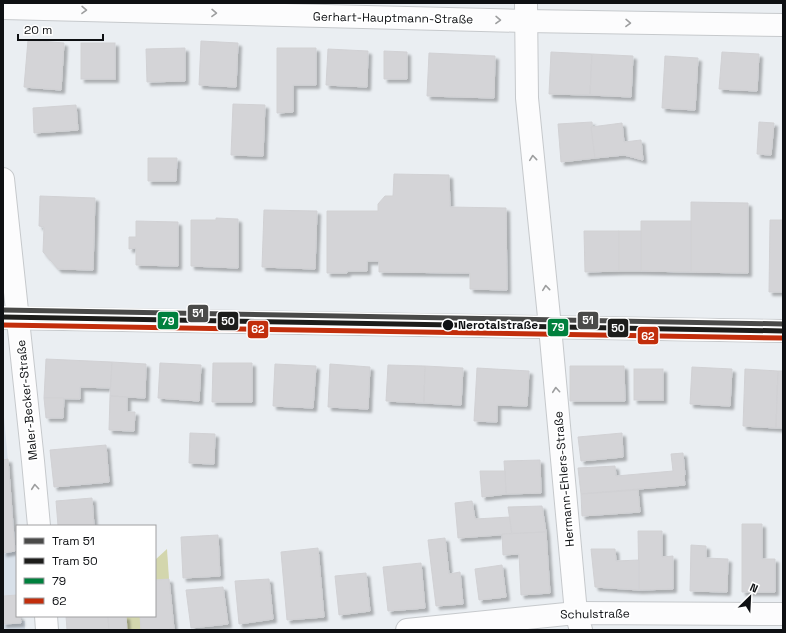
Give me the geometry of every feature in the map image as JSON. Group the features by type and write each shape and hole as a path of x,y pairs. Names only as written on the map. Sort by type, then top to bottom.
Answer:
{"street":[{"name":"Gerhart-Hauptmann-Straße","path":"3,8 526,12 783,25"},
{"path":"526,12 527,98 550,327"},
{"name":"Maler-Becker-Straße","path":"3,179 11,318 33,461 38,525"},
{"path":"11,318 783,331"},
{"name":"Hermann-Ehlers-Straße","path":"550,327 579,621"},
{"name":"Schulstraße","path":"407,630 579,621 783,614"},
{"path":"46,617 47,630"}],"shaded area":[{"path":"3,406 16,551 16,595 3,596"},
{"path":"21,621 25,621 25,630 3,630 3,624 21,623"}],"green space":[{"path":"167,549 169,579 156,580 156,559"},
{"path":"126,617 140,617 141,630 127,630"}],"building":[{"path":"28,40 64,43 61,90 24,87"},
{"path":"201,41 238,43 236,87 199,85"},
{"path":"81,43 115,43 115,79 81,79"},
{"path":"185,48 185,81 147,82 146,49"},
{"path":"277,48 316,48 316,85 293,85 293,112 277,113"},
{"path":"328,49 368,51 367,87 326,85"},
{"path":"384,51 407,52 407,79 384,79"},
{"path":"551,52 592,54 590,95 549,94"},
{"path":"722,52 759,54 757,91 719,89"},
{"path":"429,53 495,56 494,98 427,96"},
{"path":"592,54 633,56 631,97 590,95"},
{"path":"665,56 698,58 695,110 662,108"},
{"path":"233,104 265,105 263,156 231,155"},
{"path":"76,105 78,130 34,133 33,108"},
{"path":"592,122 595,158 561,162 558,124"},
{"path":"759,122 774,123 771,155 757,154"},
{"path":"622,123 624,142 641,140 643,160 624,155 595,158 591,127"},
{"path":"148,158 177,158 176,181 148,181"},
{"path":"394,174 449,175 450,207 506,208 507,290 470,289 470,273 379,272 379,261 367,261 367,271 327,273 327,211 378,211 378,204 385,196 393,196"},
{"path":"40,196 95,198 93,270 58,269 43,252 44,227 39,226"},
{"path":"691,202 748,203 748,273 691,272"},
{"path":"264,210 317,211 315,269 262,267"},
{"path":"216,218 238,219 238,268 191,266 191,220 216,220"},
{"path":"770,220 783,220 783,292 769,292"},
{"path":"136,221 178,222 178,266 136,265 136,248 129,249 129,237 136,237"},
{"path":"641,221 691,221 691,272 641,271"},
{"path":"584,231 619,231 619,271 585,272"},
{"path":"619,231 641,231 641,271 619,271"},
{"path":"46,359 112,362 111,388 80,387 80,399 44,398"},
{"path":"112,362 146,364 145,398 110,396"},
{"path":"160,363 201,365 199,401 158,398"},
{"path":"213,363 252,363 252,402 212,402"},
{"path":"275,364 316,366 313,408 273,406"},
{"path":"330,364 370,367 368,409 328,407"},
{"path":"388,365 425,366 424,403 386,401"},
{"path":"425,366 463,368 461,405 424,403"},
{"path":"570,366 624,366 625,401 570,401"},
{"path":"692,367 732,369 730,406 690,404"},
{"path":"477,368 529,371 527,406 497,405 497,422 474,421"},
{"path":"634,369 663,369 663,400 634,400"},
{"path":"745,369 778,371 776,428 743,426"},
{"path":"778,371 783,371 783,428 776,428"},
{"path":"110,396 127,397 127,412 135,412 134,431 109,430"},
{"path":"44,398 64,398 63,418 46,418"},
{"path":"190,433 215,434 214,464 189,463"},
{"path":"622,433 623,457 581,461 578,437"},
{"path":"106,445 109,482 54,487 50,450"},
{"path":"683,453 685,485 581,494 578,468 615,466 616,476 673,471 671,454"},
{"path":"8,459 15,551 3,553 3,460"},
{"path":"540,460 541,493 506,494 504,461"},
{"path":"480,471 505,471 506,494 482,497"},
{"path":"638,490 640,512 582,516 581,494"},
{"path":"92,498 94,525 58,525 56,501"},
{"path":"472,501 475,519 510,517 512,534 458,538 455,503"},
{"path":"542,506 546,532 512,534 508,507"},
{"path":"742,524 762,524 762,559 775,559 775,592 742,592"},
{"path":"638,531 662,531 662,557 673,556 673,589 639,590"},
{"path":"546,532 550,593 521,595 519,554 503,555 502,534"},
{"path":"218,535 220,576 183,578 181,537"},
{"path":"445,538 449,574 460,572 463,604 436,606 428,540"},
{"path":"691,545 706,546 706,558 728,559 727,592 690,591"},
{"path":"318,548 324,617 287,620 281,552"},
{"path":"591,549 615,549 616,561 639,560 639,590 595,587"},
{"path":"421,563 425,608 388,611 383,567"},
{"path":"502,565 506,597 479,600 475,569"},
{"path":"366,573 370,611 339,615 335,576"},
{"path":"169,579 174,629 141,630 140,617 156,617 156,580"},
{"path":"269,579 273,619 239,624 235,581"},
{"path":"223,587 228,624 191,628 186,590"},
{"path":"16,595 16,617 20,617 21,623 3,624 3,596"},
{"path":"66,617 108,617 109,630 67,630"},
{"path":"108,617 126,617 127,630 109,630"}],"tram line":[{"name":"51","path":"3,310 783,324"},
{"name":"50","path":"3,317 783,331"}],"transit line":[{"name":"79","path":"3,318 783,331"},
{"name":"62","path":"3,325 783,338"}],"place":[{"name":"Nerotalstraße","path":"448,325"}]}
